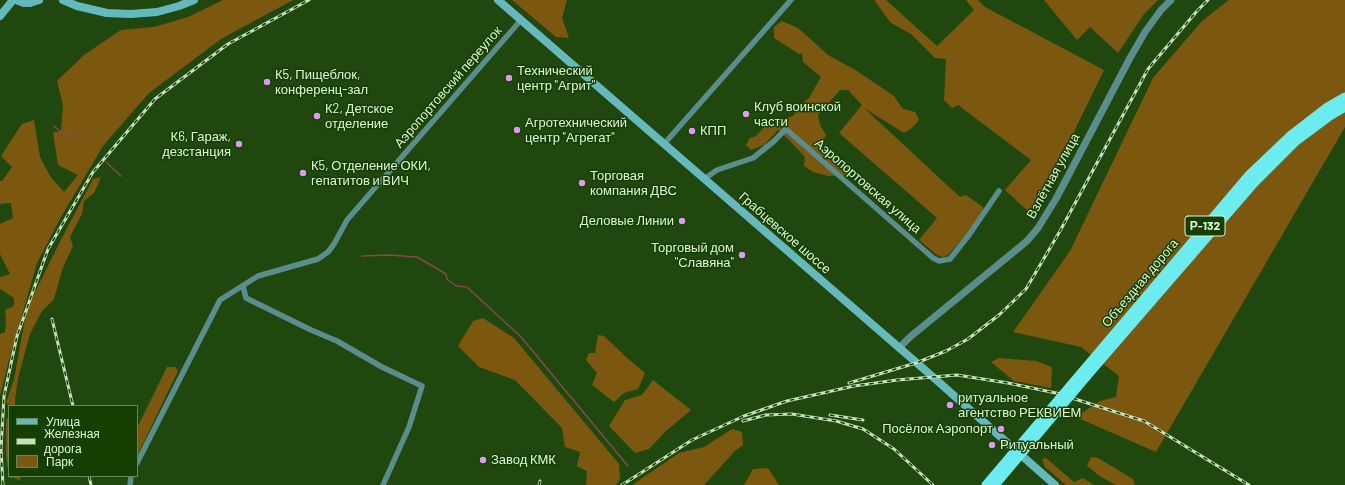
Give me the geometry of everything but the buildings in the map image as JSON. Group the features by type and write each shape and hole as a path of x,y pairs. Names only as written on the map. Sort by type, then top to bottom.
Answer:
{"highway":[{"name":"Объездная дорога","path":"995,485 1249,175 1291,134 1326,108 1345,97"},
{"name":"Объездная дорога","path":"986,485 1254,183 1295,142 1330,116 1345,107"}],"main road":[{"path":"0,16 15,0 30,3 39,0"},
{"path":"63,0 77,6 107,13 130,14 157,12 194,0"},
{"name":"Грабцевское шоссе","path":"498,0 1055,485"}],"street":[{"path":"664,144 790,0"},
{"name":"Взлётная улица","path":"899,348 910,337 1027,241 1038,228 1057,197 1130,58 1149,26 1171,0"},
{"name":"Аэропортовский переулок","path":"138,461 220,300 258,276 318,259 328,252 347,220 521,20"},
{"name":"Аэропортовская улица","path":"704,179 717,170 754,158 786,129 933,258 939,261 950,259 969,235 999,191"},
{"path":"243,286 246,298 337,341 422,386 409,427 383,485"},
{"path":"130,481 137,485"}],"green space":[{"path":"223,0 293,0 221,39 149,93 103,146 61,217 37,263 0,396 0,334 5,332 5,310 14,306 14,298 0,289 0,277 10,274 0,254 0,224 13,218 11,203 0,204 0,181 2,181 12,167 1,156 22,124 34,120 40,157 50,176 64,192 78,175 58,165 53,132 61,131 63,106 57,81 84,55 121,30 154,27 188,17"},
{"path":"512,0 567,0 562,18 569,38 556,37"},
{"path":"874,0 886,0 937,46 974,10 966,0 978,0 985,7 1104,70 1036,210 1031,214 1005,190 1031,160 958,105 952,108 944,100 946,59 935,58 911,34 891,23"},
{"path":"1044,0 1158,0 1144,14 1118,53 1090,27 1077,40"},
{"path":"1229,0 1345,0 1345,127 1156,452 1076,417 1100,401 1116,397 1119,376 1081,347 1013,332 1070,251 1153,78 1202,21"},
{"path":"782,21 798,28 828,55 857,71 894,96 903,109 915,112 919,120 912,128 904,133 864,108 960,197 966,195 983,207 983,211 968,233 948,255 943,257 937,255 919,240 937,218 839,133 862,105 848,90 840,90 818,115 820,125 826,135 823,141 822,150 848,170 848,175 828,176 813,172 804,166 805,157 778,130 764,145 751,150 746,145 750,138 756,136 771,120 793,116 800,105 809,98 821,77 803,62 802,53 799,54 774,38 774,27"},
{"path":"101,177 94,193 84,201 82,214 70,237 73,246 63,267 54,299 42,311 30,334 18,378 15,405 10,405 6,403 14,379 27,308 93,179"},
{"path":"483,318 514,338 619,464 620,479 616,485 586,485 587,471 577,466 580,452 565,447 562,428 515,380 479,367 458,346 473,321"},
{"path":"598,335 604,336 645,373 638,389 624,393 614,402 592,385 597,373 586,360 589,353 595,353"},
{"path":"999,358 1036,361 1052,367 1051,388 1014,381 991,362"},
{"path":"167,367 175,367 178,371 138,454 138,426"},
{"path":"653,380 691,410 665,432 649,449 635,453 609,426 625,400 642,395"},
{"path":"8,417 8,470 6,455 6,420"},
{"path":"732,429 742,432 743,445 735,451 704,485 632,485 679,453 704,447"},
{"path":"1091,457 1098,458 1133,479 1135,485 1116,485 1101,477 1087,466"},
{"path":"1046,458 1074,482 1083,478 1094,485 1066,485 1045,467 1042,459"},
{"path":"768,468 779,485 744,485 753,469"},
{"path":"20,477 20,481 15,478 9,478"}],"waterway":[{"path":"54,126 65,135 75,136 83,142"},
{"path":"106,162 121,176"},
{"path":"362,256 389,255 417,257 446,274 447,279 456,286 467,287 521,337 628,466"}],"railway":[{"path":"3,485 1,449 4,396 17,336 48,249 93,172 155,99 228,44 309,0"},
{"path":"849,383 916,363 946,351 968,339 999,315 1026,289 1060,231 1148,69 1208,0"},
{"path":"52,319 73,405"},
{"path":"622,485 692,440 744,416 787,401 854,386 897,380 957,375 1008,383 1056,393 1144,421 1249,485"},
{"path":"743,421 766,415 792,414 836,421 863,429 894,449 933,485"},
{"path":"830,415 863,420"},
{"path":"89,477 91,485"},
{"path":"539,485 540,481"}],"place":[{"name":"Технический центр \"Агрит\"","path":"509,78"},
{"name":"К5, Пищеблок, конференц-зал","path":"267,82"},
{"name":"Клуб воинской части","path":"746,114"},
{"name":"К2, Детское отделение","path":"317,116"},
{"name":"Агротехнический центр \"Агрегат\"","path":"517,130"},
{"name":"КПП","path":"692,131"},
{"name":"К6, Гараж, дезстанция","path":"239,144"},
{"name":"К5, Отделение ОКИ, гепатитов и ВИЧ","path":"303,173"},
{"name":"Торговая компания ДВС","path":"582,183"},
{"name":"Деловые Линии","path":"682,221"},
{"name":"Торговый дом \"Славяна\"","path":"742,255"},
{"name":"ритуальное агентство РЕКВИЕМ","path":"950,405"},
{"name":"Посёлок Аэропорт","path":"1001,429"},
{"name":"Ритуальный","path":"992,445"},
{"name":"Завод КМК","path":"483,460"}]}
